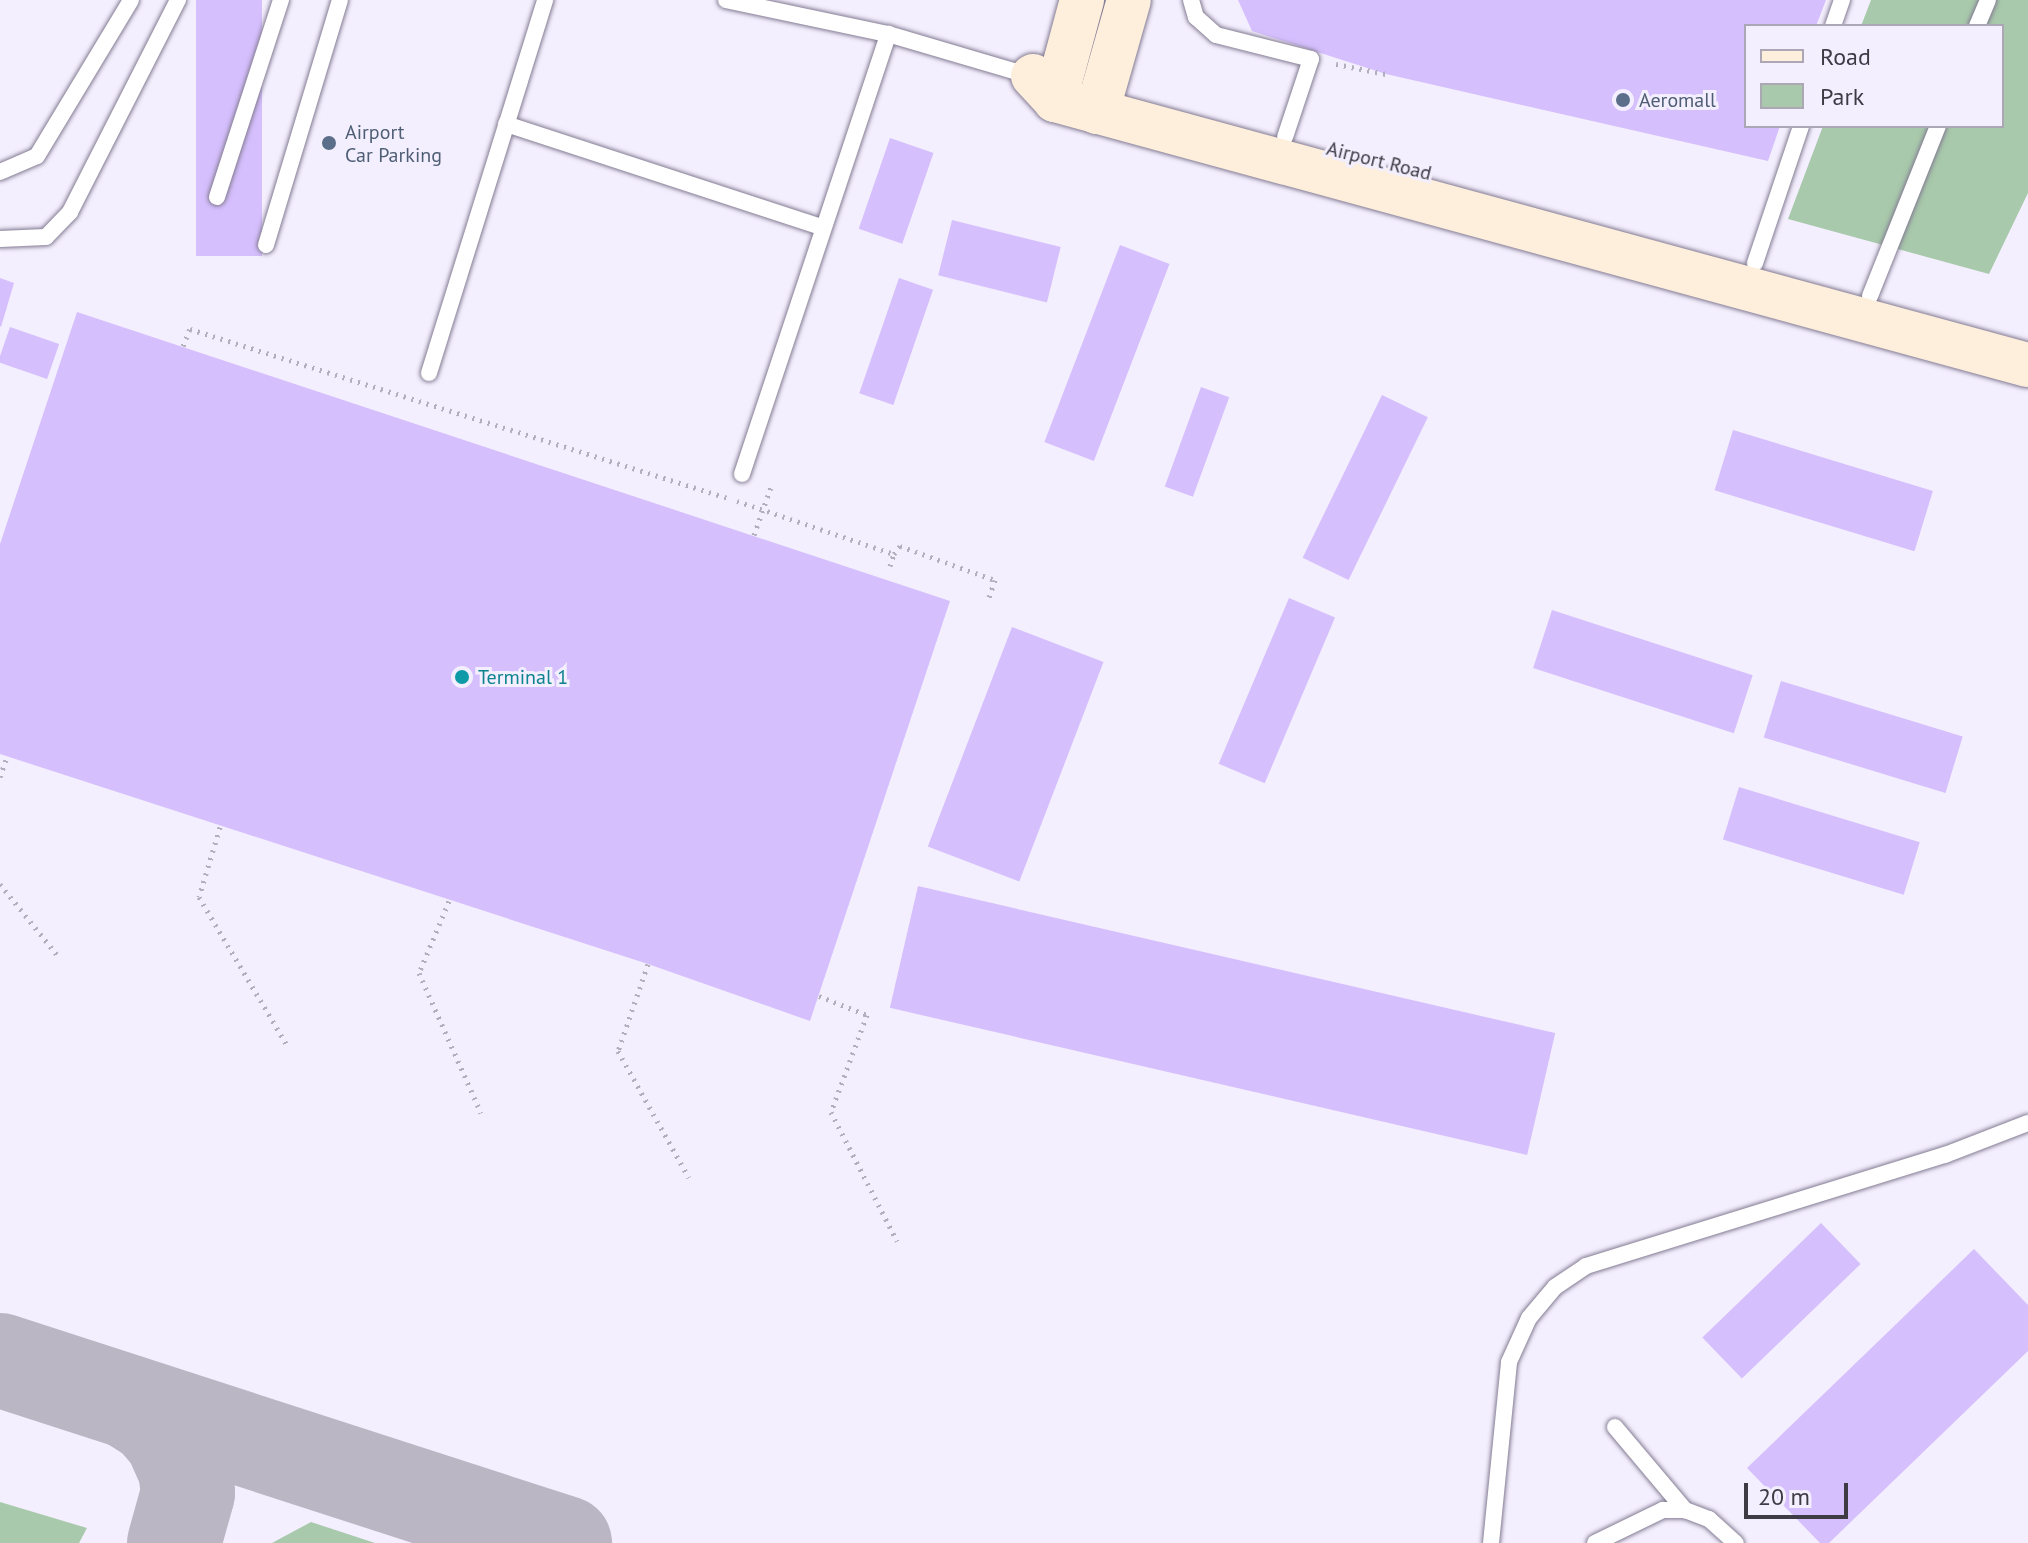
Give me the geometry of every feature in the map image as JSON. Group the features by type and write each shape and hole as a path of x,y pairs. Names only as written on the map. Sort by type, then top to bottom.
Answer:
{"main road":[{"path":"1050,84 1082,0"},
{"path":"1129,0 1100,100 1228,140 2028,365"},
{"name":"Airport Road","path":"1050,84 1100,100 1285,137 2028,338"}],"lane":[{"path":"0,172 37,156 131,0"},
{"path":"0,239 46,237 70,212 178,0"},
{"path":"217,197 281,0"},
{"path":"266,245 340,0"},
{"path":"429,373 545,0"},
{"name":"Airport Road","path":"726,0 888,34 1050,84"},
{"path":"1191,0 1196,17 1216,35 1311,59 1285,137"},
{"path":"1834,24 1842,0"},
{"path":"1978,24 1988,0"},
{"path":"742,474 888,34"},
{"path":"506,124 711,187 822,227"},
{"path":"1755,263 1800,128"},
{"path":"1870,296 1937,128"},
{"path":"1491,1543 1500,1411 1509,1362 1529,1318 1555,1287 1586,1266 1945,1155 2028,1123"},
{"path":"1615,1427 1685,1510"},
{"path":"1595,1543 1636,1519 1663,1510 1685,1510 1709,1519 1736,1543"}],"path":[{"path":"1311,59 1386,74"},
{"path":"183,346 190,329 763,509 894,554"},
{"path":"754,535 772,484"},
{"path":"890,566 900,546 995,580 988,600"},
{"path":"0,777 7,757"},
{"path":"220,827 199,897 288,1047"},
{"path":"0,884 58,956"},
{"path":"449,901 419,973 481,1113"},
{"path":"648,964 618,1051 689,1178"},
{"path":"819,996 867,1015 831,1112 897,1241"}],"green space":[{"path":"1871,0 2028,0 2028,193 1989,274 1788,219 1822,128 2004,128 2004,24 1862,24"},
{"path":"0,1502 87,1528 79,1543 0,1543"},
{"path":"311,1522 375,1543 272,1543"}],"building":[{"path":"196,0 262,0 262,256 196,256"},
{"name":"Aeromall","path":"1238,0 1826,0 1817,24 1744,24 1744,128 1779,128 1768,161 1386,74 1252,31"},
{"path":"890,138 933,153 902,244 859,229"},
{"path":"952,220 1061,247 1047,302 938,275"},
{"path":"1120,245 1169,264 1094,461 1044,442"},
{"path":"0,278 14,283 1,327 0,326"},
{"path":"899,278 933,290 893,405 859,393"},
{"name":"Terminal 1","path":"77,312 950,601 810,1021 648,964 0,754 0,544"},
{"path":"10,327 59,344 47,379 0,363"},
{"path":"1201,387 1229,397 1193,497 1165,487"},
{"path":"1382,395 1428,417 1348,580 1303,558"},
{"path":"1733,430 1933,491 1914,551 1715,490"},
{"path":"1289,598 1335,618 1265,783 1219,764"},
{"path":"1552,610 1753,675 1734,733 1533,668"},
{"path":"1012,627 1103,662 1019,882 928,846"},
{"path":"1781,681 1963,737 1945,793 1764,737"},
{"path":"1739,787 1920,842 1904,895 1723,840"},
{"path":"918,886 1555,1033 1527,1155 890,1008"},
{"path":"1821,1223 1861,1264 1742,1379 1702,1338"},
{"path":"1974,1249 2028,1305 2028,1351 1829,1543 1820,1543 1747,1468"}],"taxiway":[{"path":"0,1360 565,1543"},
{"path":"129,1402 153,1417 171,1438 185,1469 188,1493 174,1543"}],"place":[{"name":"Aeromall","path":"1623,100"},
{"name":"Airport Car Parking","path":"329,143"},
{"name":"Terminal 1","path":"462,677"}]}
